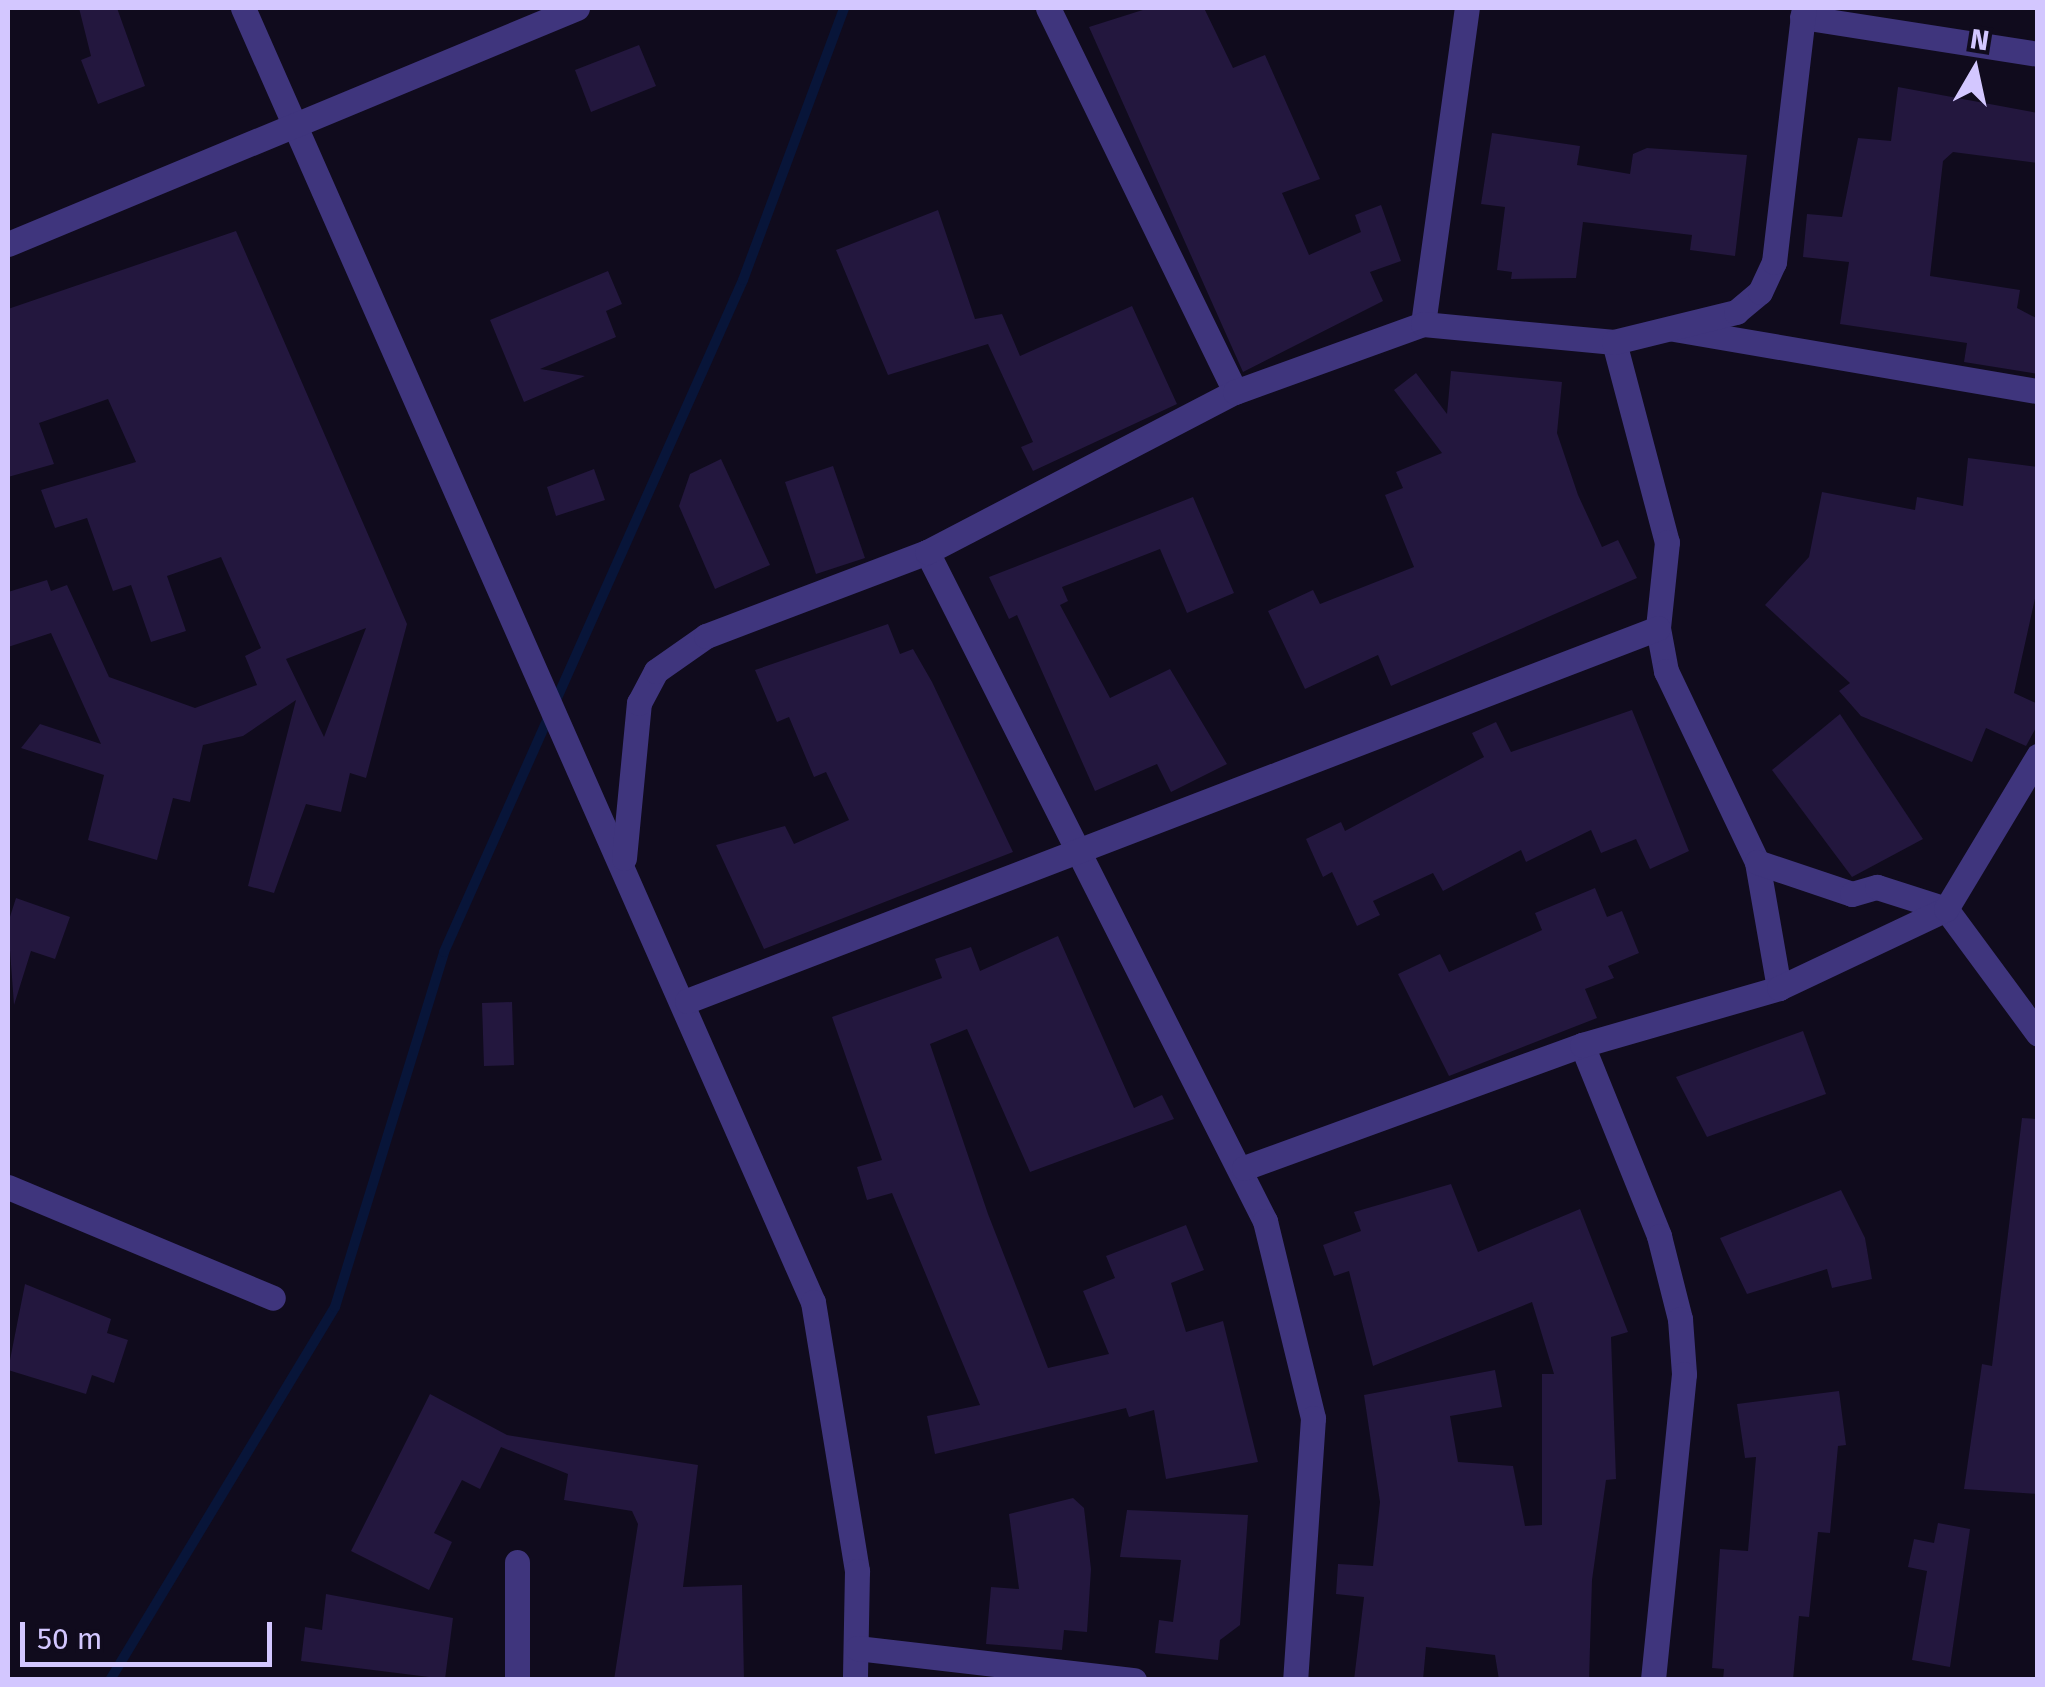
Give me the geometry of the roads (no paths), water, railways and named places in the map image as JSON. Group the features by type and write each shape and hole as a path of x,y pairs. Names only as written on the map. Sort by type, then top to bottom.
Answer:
{"street":[{"path":"242,8 296,121 535,681 597,804 687,1000 813,1302 857,1571 856,1680"},
{"path":"8,244 296,121 577,8"},
{"path":"1048,8 1235,392"},
{"path":"1422,324 1467,8"},
{"path":"624,863 636,718 656,672 706,636 927,552 1235,392 1422,324 1614,342 1659,326 1736,312 1760,292 1774,262 1803,12 2038,54"},
{"path":"1659,326 2038,391"},
{"path":"1614,342 1667,542 1658,628 1666,672 1757,862 1779,988"},
{"path":"927,552 1072,848 1244,1168 1303,1355 1313,1418 1295,1680"},
{"path":"687,1000 1072,848 1658,628"},
{"path":"1244,1168 1582,1046 1779,988 1946,909 2038,756"},
{"path":"1757,862 1852,894 1877,888 1946,909 2038,1034"},
{"path":"1582,1046 1659,1236 1680,1320 1684,1374 1653,1680"},
{"path":"8,1187 273,1298"},
{"path":"516,1562 518,1680"},
{"path":"857,1648 1134,1680"}],"waterway":[{"path":"110,1680 335,1307 444,952 743,280 844,8"}]}
